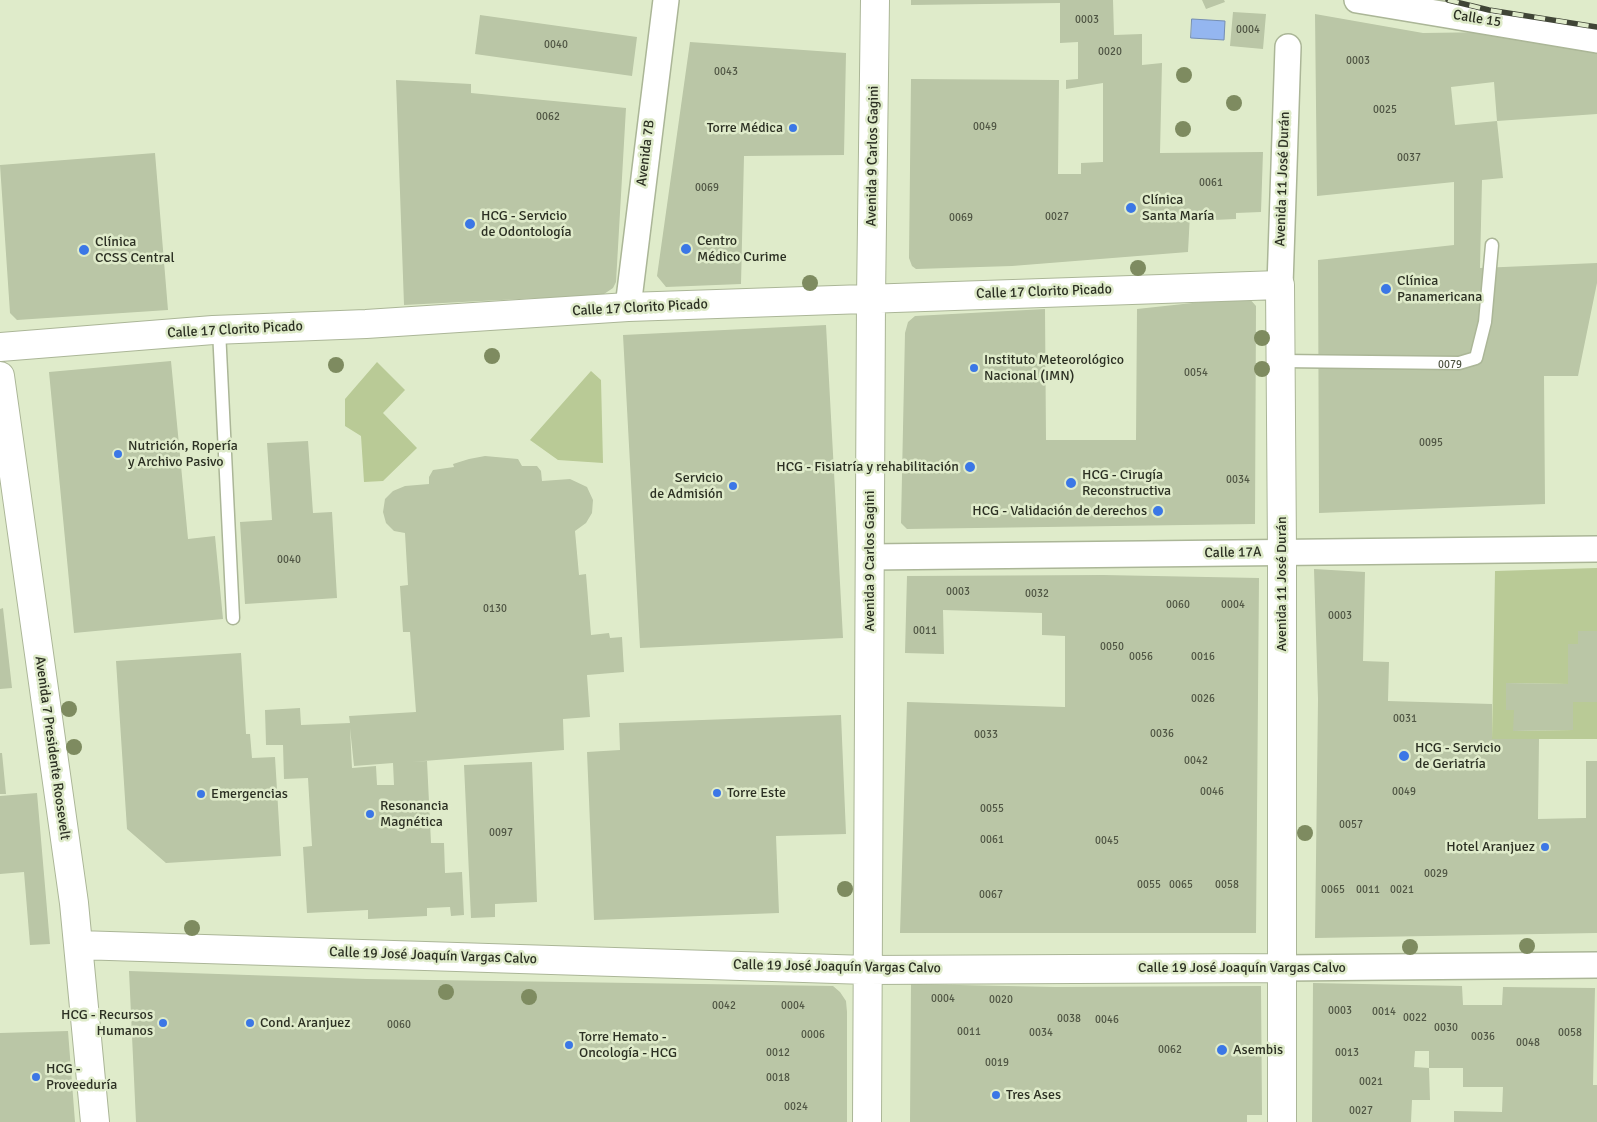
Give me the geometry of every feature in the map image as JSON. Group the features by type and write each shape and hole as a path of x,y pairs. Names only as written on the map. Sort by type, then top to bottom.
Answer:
{"street":[{"name":"Avenida 7B","path":"628,307 666,0"},
{"name":"Avenida 9 Carlos Gagini","path":"867,1122 871,298 875,0"},
{"name":"Calle 15","path":"1357,0 1597,40"},
{"name":"Avenida 11 José Durán","path":"1282,1122 1280,285 1288,47"},
{"name":"Calle 17 Clorito Picado","path":"0,347 219,330 366,324 628,307 1280,285"},
{"name":"Avenida 7 Presidente Roosevelt","path":"0,376 78,945 94,1122"},
{"name":"Calle 17A","path":"870,557 1597,549"},
{"name":"Calle 19 José Joaquín Vargas Calvo","path":"78,945 868,970 1597,965"}],"lane":[{"path":"1281,361 1459,363 1476,358 1485,322 1492,245"},
{"path":"219,330 233,618"}],"green space":[{"path":"377,362 405,390 383,413 417,448 383,481 364,482 361,436 345,426 345,399"},
{"path":"591,371 601,380 603,463 558,460 530,440"},
{"path":"1597,568 1597,631 1578,644 1568,684 1506,683 1506,710 1514,710 1514,731 1572,730 1573,702 1597,702 1597,739 1492,739 1495,571"}],"water":[{"path":"1192,19 1225,21 1224,40 1191,38"}],"building":[{"path":"911,0 1113,0 1114,35 1142,34 1142,65 1162,63 1160,153 1263,152 1261,212 1236,213 1236,219 1213,220 1213,214 1190,214 1188,252 1012,266 916,269 912,266 909,258 911,79 1059,80 1058,174 1081,174 1081,163 1103,162 1103,83 1066,89 1066,80 1078,79 1078,42 1060,43 1060,3 911,5"},
{"path":"1202,0 1224,0 1225,2 1206,9"},
{"path":"1233,12 1266,14 1263,49 1230,46"},
{"path":"1315,14 1423,33 1492,32 1597,49 1597,114 1497,121 1503,178 1482,180 1480,268 1597,263 1597,283 1578,376 1544,376 1545,504 1319,513 1318,260 1454,245 1454,182 1317,196","holes":["1494,82 1497,121 1455,125 1451,87"]},
{"path":"480,15 637,37 632,76 475,54"},
{"path":"690,42 846,53 844,155 744,156 741,284 666,287 657,276"},
{"path":"396,80 471,84 471,93 626,108 616,282 613,288 601,296 589,298 540,298 404,305"},
{"name":"Clínica CCSS Central","path":"155,153 168,310 17,320 10,313 0,165"},
{"path":"1248,297 1256,306 1255,524 907,529 901,523 905,333 908,322 915,316 1045,309 1046,440 1136,440 1137,309"},
{"name":"Servicio de Admisión","path":"826,325 843,638 640,648 623,335"},
{"name":"Nutrición, Ropería y Archivo Pasivo","path":"171,361 188,539 215,536 223,619 74,633 49,372"},
{"path":"308,441 313,513 332,512 337,598 245,604 240,522 272,520 267,443"},
{"path":"485,456 518,459 522,466 537,466 541,471 542,481 570,479 587,487 593,500 592,513 586,523 575,531 579,575 586,574 591,635 609,633 610,638 622,637 624,672 587,675 590,717 563,719 564,750 411,762 427,761 431,843 444,843 445,873 462,872 464,915 451,916 450,907 427,908 427,916 368,919 368,910 307,913 303,847 312,846 308,778 284,779 283,745 266,745 265,710 300,708 301,725 350,723 349,716 416,712 410,632 403,632 400,586 408,585 405,533 394,531 386,523 383,512 385,499 393,491 405,486 429,484 429,477 433,470 454,467 453,464","holes":["350,728 354,766 393,763 394,785 377,785 376,766 352,768"]},
{"path":"1314,569 1365,572 1363,661 1389,662 1388,701 1492,704 1492,739 1539,739 1538,819 1586,818 1586,761 1597,761 1597,933 1315,938 1318,699"},
{"path":"1103,575 1259,578 1256,933 900,933 907,702 1065,707 1065,636 1042,635 1042,613 943,610 944,654 905,653 907,576"},
{"path":"3,608 12,688 0,689 0,609"},
{"path":"1578,631 1597,631 1597,702 1573,702 1573,730 1513,731 1514,710 1506,710 1506,683 1568,684 1568,644 1578,644"},
{"name":"Emergencias","path":"241,653 246,734 250,734 252,758 275,757 281,856 166,863 127,829 116,661"},
{"name":"Torre Este","path":"841,715 846,834 776,836 779,913 594,920 587,752 620,750 619,723"},
{"path":"0,753 2,753 6,794 0,794"},
{"path":"532,762 537,902 495,904 495,917 471,918 464,765"},
{"path":"37,793 50,944 30,945 24,872 0,874 0,796"},
{"path":"129,971 367,979 833,986 846,1001 847,1122 136,1122"},
{"path":"1313,983 1462,986 1463,1005 1502,1005 1503,987 1595,988 1593,1085 1597,1085 1597,1122 1454,1122 1454,1111 1502,1112 1503,1087 1463,1087 1463,1068 1429,1068 1430,1100 1412,1100 1411,1122 1312,1122","holes":["1415,1051 1429,1051 1429,1068 1414,1067"]},
{"path":"911,984 1055,987 1261,986 1262,1115 1247,1115 1247,1122 910,1122"},
{"name":"HCG - Proveeduría","path":"68,1031 75,1122 0,1122 0,1033"}],"railway":[{"path":"1448,0 1489,10 1597,27"}],"place":[{"name":"Torre Médica","path":"793,128"},
{"name":"Clínica Santa María","path":"1131,208"},
{"name":"HCG - Servicio de Odontología","path":"470,224"},
{"name":"Centro Médico Curime","path":"686,249"},
{"name":"Clínica CCSS Central","path":"84,250"},
{"name":"Clínica Panamericana","path":"1386,289"},
{"name":"Instituto Meteorológico Nacional (IMN)","path":"974,368"},
{"name":"Nutrición, Ropería y Archivo Pasivo","path":"118,454"},
{"name":"HCG - Fisiatría y rehabilitación","path":"970,467"},
{"name":"HCG - Cirugía Reconstructiva","path":"1071,483"},
{"name":"Servicio de Admisión","path":"733,486"},
{"name":"HCG - Validación de derechos","path":"1158,511"},
{"name":"HCG - Servicio de Geriatría","path":"1404,756"},
{"name":"Torre Este","path":"717,793"},
{"name":"Emergencias","path":"201,794"},
{"name":"Resonancia Magnética","path":"370,814"},
{"name":"Hotel Aranjuez","path":"1545,847"},
{"name":"HCG - Recursos Humanos","path":"163,1023"},
{"name":"Cond. Aranjuez","path":"250,1023"},
{"name":"Torre Hemato - Oncología - HCG","path":"569,1045"},
{"name":"Asembis","path":"1222,1050"},
{"name":"HCG - Proveeduría","path":"36,1077"},
{"name":"Tres Ases","path":"996,1095"}]}
